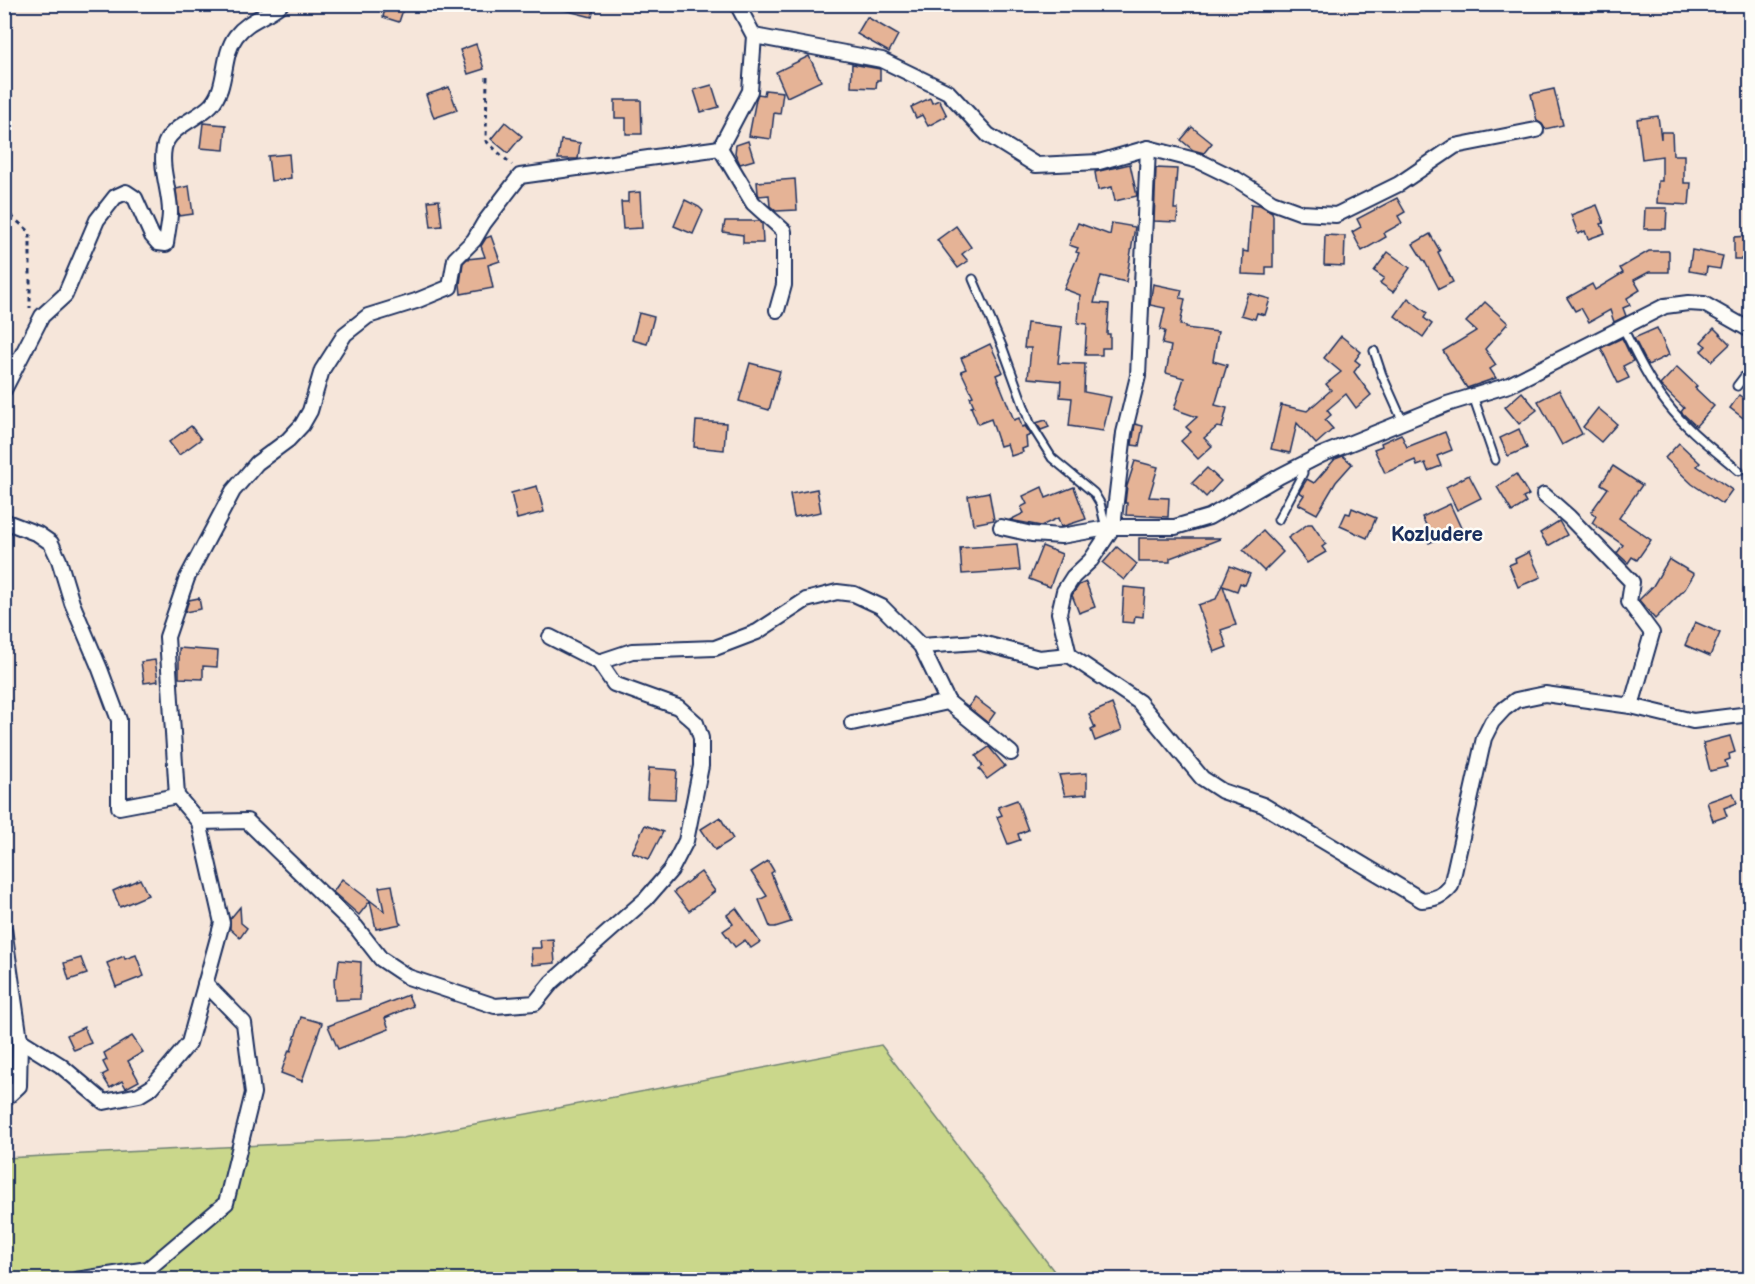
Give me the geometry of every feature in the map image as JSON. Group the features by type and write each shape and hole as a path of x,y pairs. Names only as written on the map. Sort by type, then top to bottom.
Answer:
{"street":[{"path":"4,390 42,316 65,295 97,220 115,197 126,192 135,198 152,237 158,243 166,244 170,212 163,159 165,145 170,136 212,104 221,87 225,61 235,37 252,20 281,4"},
{"path":"720,148 750,91 754,36 737,4"},
{"path":"754,36 882,60 948,92 988,135 1036,165 1099,162 1148,148 1199,161 1236,179 1272,202 1302,213 1336,215 1399,184 1455,146 1536,130"},
{"path":"20,1040 60,1065 104,1102 139,1095 152,1087 189,1043 222,923 199,822 177,796 167,637 188,578 233,492 257,463 288,440 302,425 310,411 322,370 345,334 368,316 416,301 450,287 454,259 474,240 484,223 522,175 720,148"},
{"path":"720,148 753,203 784,231 784,285 777,310"},
{"path":"1070,655 1059,612 1064,591 1073,577 1091,560 1109,528 1124,433 1138,376 1148,148"},
{"path":"1000,527 1032,534 1061,536 1109,528 1175,527 1209,517 1302,464 1403,422 1509,385 1665,306 1688,303 1704,304 1750,330"},
{"path":"1544,495 1569,517 1632,582 1629,602 1652,633 1630,706"},
{"path":"4,521 38,534 51,543 59,560 72,603 119,720 119,807 177,796"},
{"path":"599,662 632,651 715,648 757,632 806,600 837,592 854,594 882,607 921,646 948,702 1011,753"},
{"path":"199,822 247,821 356,927 381,959 408,976 495,1006 535,1003 552,982 646,899 671,870 686,841 699,777 701,738 696,723 678,706 614,684 599,662 550,637"},
{"path":"921,646 978,642 1039,658 1070,655 1139,702 1202,778 1222,791 1263,805 1422,900 1438,897 1451,886 1484,738 1492,722 1504,708 1516,700 1545,694 1630,706 1693,721 1750,714"},
{"path":"852,723 948,702"},
{"path":"4,929 20,1040 19,1086 4,1100"},
{"path":"76,1280 148,1269 226,1203 253,1093 244,1023 206,983"}],"lane":[{"path":"973,279 1002,346 1030,423 1052,458 1094,493 1109,528"},
{"path":"1623,328 1642,367 1667,405 1691,431 1739,471"},
{"path":"1374,351 1403,422"},
{"path":"1737,386 1750,369"},
{"path":"1473,396 1495,460"},
{"path":"1278,520 1303,473 1302,464"}],"path":[{"path":"487,77 486,141 522,175"},
{"path":"4,210 30,232 30,316"}],"green space":[{"path":"881,1045 1060,1279 5,1280 5,1158 403,1138"}],"building":[{"path":"386,4 405,4 399,22 383,17"},
{"path":"560,4 595,4 592,17 560,9"},
{"path":"867,17 898,35 889,52 857,34"},
{"path":"476,44 484,69 468,74 460,50"},
{"path":"809,56 821,81 787,97 776,72"},
{"path":"852,64 880,69 880,80 877,80 876,88 851,87"},
{"path":"712,85 719,107 701,112 694,90"},
{"path":"449,87 457,110 434,118 426,95"},
{"path":"1554,89 1563,125 1545,129 1537,121 1531,94"},
{"path":"765,90 783,92 780,114 774,113 771,139 749,136 756,99 758,94 764,95"},
{"path":"930,98 932,103 939,100 947,116 928,126 922,115 916,118 911,107"},
{"path":"615,100 641,100 642,134 626,134 626,118 615,118"},
{"path":"1658,116 1661,139 1661,132 1672,132 1673,155 1684,155 1684,183 1691,183 1689,205 1657,203 1658,181 1662,181 1662,156 1642,159 1637,119"},
{"path":"505,122 522,136 508,153 491,139"},
{"path":"203,123 226,125 224,150 200,148"},
{"path":"1192,127 1212,143 1204,153 1193,150 1181,140"},
{"path":"561,140 580,143 578,159 558,159"},
{"path":"748,141 754,160 740,164 735,153 736,145"},
{"path":"289,154 291,178 271,181 268,156"},
{"path":"1130,164 1137,196 1115,201 1112,187 1098,190 1095,172"},
{"path":"1156,168 1177,169 1174,209 1178,209 1177,222 1154,221"},
{"path":"795,179 797,210 776,211 770,206 769,195 759,196 757,182"},
{"path":"189,186 193,214 179,216 176,189"},
{"path":"640,192 642,228 623,229 621,202 628,202 628,193"},
{"path":"1397,198 1405,212 1398,216 1402,223 1384,233 1386,237 1362,251 1352,232 1361,227 1357,219"},
{"path":"439,200 442,226 431,227 428,201"},
{"path":"685,200 703,211 693,234 674,226"},
{"path":"1251,204 1260,205 1272,212 1273,216 1273,267 1266,267 1266,275 1242,274 1243,251 1248,252"},
{"path":"1597,205 1605,233 1588,239 1585,231 1578,234 1571,215"},
{"path":"1645,208 1667,208 1666,229 1644,229"},
{"path":"725,221 760,221 763,243 743,243 743,235 723,232"},
{"path":"1078,223 1110,235 1112,223 1135,227 1126,282 1101,276 1094,303 1109,304 1107,334 1110,334 1110,348 1102,348 1102,355 1085,355 1087,324 1078,323 1080,295 1064,289 1079,253 1076,252 1078,248 1069,245"},
{"path":"956,226 971,247 962,254 968,261 958,268 937,240"},
{"path":"1430,234 1453,282 1439,289 1413,244"},
{"path":"1325,235 1345,236 1344,266 1324,265"},
{"path":"491,236 500,261 488,265 493,288 461,294 463,263 467,259 485,257 481,246 486,238"},
{"path":"1750,236 1750,259 1734,259 1734,237"},
{"path":"1692,250 1723,256 1720,269 1707,267 1706,274 1689,271"},
{"path":"1649,251 1669,251 1669,272 1649,272 1634,280 1640,290 1627,298 1630,305 1623,308 1626,316 1614,322 1610,310 1589,322 1581,308 1575,311 1567,298 1592,284 1595,290 1623,273 1620,268"},
{"path":"1388,252 1410,268 1393,292 1380,283 1384,278 1374,271"},
{"path":"1153,284 1182,290 1180,298 1185,299 1180,325 1186,326 1185,328 1218,332 1213,361 1227,365 1215,405 1227,408 1222,428 1217,427 1204,438 1212,446 1198,459 1181,441 1191,432 1186,427 1197,417 1174,409 1184,378 1166,373 1171,346 1162,344 1165,331 1160,330 1165,308 1150,305"},
{"path":"1248,293 1270,299 1265,315 1257,313 1255,319 1241,315"},
{"path":"1408,298 1427,313 1424,318 1432,324 1423,337 1395,316"},
{"path":"1485,302 1508,323 1485,349 1496,365 1490,369 1496,378 1467,388 1443,351 1476,331 1466,322"},
{"path":"639,313 654,317 647,344 632,340"},
{"path":"1027,323 1062,327 1058,363 1085,364 1084,392 1111,397 1103,431 1069,426 1072,398 1060,397 1061,381 1028,378 1031,348 1024,348"},
{"path":"1657,328 1669,355 1648,365 1634,338"},
{"path":"1714,328 1730,344 1712,361 1701,351 1706,346 1701,342"},
{"path":"1341,336 1361,352 1355,360 1360,364 1354,372 1371,395 1356,408 1346,394 1327,410 1331,415 1325,420 1333,429 1316,444 1297,423 1290,453 1271,449 1281,405 1307,411 1331,390 1326,384 1341,372 1324,358"},
{"path":"1622,338 1633,361 1623,366 1629,378 1618,383 1601,348"},
{"path":"990,344 1003,372 996,375 1014,420 1019,418 1022,427 1025,426 1031,435 1026,437 1027,447 1022,449 1023,452 1011,456 1007,444 1000,446 991,419 978,424 971,407 974,406 970,397 973,396 961,371 966,369 961,358"},
{"path":"750,363 780,371 769,410 739,401"},
{"path":"1677,367 1714,406 1696,426 1681,412 1684,408 1660,385"},
{"path":"1559,390 1582,434 1562,445 1538,401"},
{"path":"1522,392 1537,410 1519,424 1505,407"},
{"path":"1739,395 1750,403 1750,423 1730,408"},
{"path":"1598,408 1617,424 1601,442 1583,427"},
{"path":"1046,420 1049,427 1041,430 1036,423"},
{"path":"696,421 726,423 724,450 694,447"},
{"path":"1135,424 1143,426 1139,446 1132,445"},
{"path":"191,426 201,439 179,455 169,442"},
{"path":"1519,429 1527,448 1508,456 1500,438"},
{"path":"1445,432 1452,450 1437,456 1441,466 1428,471 1425,463 1417,466 1415,460 1385,473 1374,449 1382,446 1381,443 1401,434 1407,447"},
{"path":"1679,443 1700,463 1697,466 1732,490 1722,504 1692,484 1665,458"},
{"path":"1343,456 1352,464 1336,482 1317,514 1298,504 1304,495 1299,492 1307,479 1314,483 1335,459"},
{"path":"1135,461 1158,467 1149,497 1169,498 1168,517 1126,515 1127,486"},
{"path":"1613,466 1642,485 1619,518 1651,540 1637,560 1632,557 1628,563 1617,553 1623,545 1592,523 1596,516 1591,512 1608,488 1601,484"},
{"path":"1207,468 1221,481 1206,497 1192,483"},
{"path":"1516,474 1529,495 1523,498 1526,503 1512,512 1497,487"},
{"path":"1469,475 1481,498 1457,510 1446,487"},
{"path":"537,486 544,512 517,519 511,493"},
{"path":"1042,487 1046,498 1074,487 1086,519 1061,527 1058,518 1041,526 1010,520 1024,513 1021,507 1027,504 1023,496"},
{"path":"817,489 821,512 794,517 790,494"},
{"path":"989,492 994,520 973,524 968,496"},
{"path":"1450,504 1461,528 1429,543 1424,531 1428,529 1422,517"},
{"path":"1352,508 1376,518 1367,538 1340,526 1346,513 1350,514"},
{"path":"1559,521 1567,535 1548,546 1540,533"},
{"path":"1308,524 1312,524 1326,544 1322,547 1326,552 1307,563 1288,538"},
{"path":"1263,531 1283,552 1264,571 1243,550"},
{"path":"1139,538 1220,539 1170,558 1170,562 1139,562"},
{"path":"1017,544 1020,570 962,574 960,548"},
{"path":"1042,546 1062,554 1050,587 1029,579"},
{"path":"1117,547 1137,564 1124,580 1103,563"},
{"path":"1529,552 1541,577 1518,587 1509,565"},
{"path":"1669,559 1694,574 1685,589 1655,619 1639,600 1653,586"},
{"path":"1230,566 1250,574 1245,585 1240,583 1237,591 1223,586 1236,625 1221,630 1227,647 1214,652 1198,605 1216,599"},
{"path":"1086,582 1095,607 1079,613 1072,595 1079,585"},
{"path":"1124,587 1145,589 1143,617 1135,616 1134,623 1122,622"},
{"path":"199,598 201,609 185,612 189,600"},
{"path":"1695,622 1720,633 1710,656 1685,645"},
{"path":"179,648 218,651 217,667 203,666 203,679 179,678"},
{"path":"155,660 158,681 144,683 141,662"},
{"path":"975,698 995,713 988,723 968,707"},
{"path":"1112,704 1122,730 1095,741 1091,730 1095,728 1089,714"},
{"path":"1730,736 1735,752 1729,754 1730,759 1725,761 1727,767 1710,771 1703,743"},
{"path":"989,747 1005,766 987,779 979,769 983,766 976,756"},
{"path":"649,768 677,770 675,799 647,798"},
{"path":"1087,773 1087,794 1065,796 1059,775"},
{"path":"1733,793 1737,803 1724,808 1727,816 1713,821 1707,802"},
{"path":"1017,800 1028,830 1018,834 1020,840 1008,844 997,817 1002,815 998,807"},
{"path":"720,817 733,839 715,850 701,829"},
{"path":"645,825 663,832 649,859 632,852"},
{"path":"768,861 774,871 771,873 791,922 775,927 770,927 759,900 767,896 751,872"},
{"path":"701,872 715,891 689,911 674,892"},
{"path":"140,879 148,895 120,907 113,891"},
{"path":"342,879 384,911 379,887 392,885 401,924 376,929 370,901 359,915 333,892"},
{"path":"240,907 241,923 247,928 240,938 230,929 230,919"},
{"path":"736,908 760,942 751,948 745,940 735,947 723,931 733,924 727,915"},
{"path":"553,939 555,963 532,965 531,948 541,948 540,940"},
{"path":"136,955 144,976 116,987 107,963 124,956 125,959"},
{"path":"81,958 87,974 69,980 64,963"},
{"path":"339,960 361,962 360,999 335,1000 334,978 337,977"},
{"path":"408,995 413,1006 385,1018 389,1029 338,1049 328,1026"},
{"path":"301,1017 322,1023 302,1081 281,1073 289,1050 291,1051"},
{"path":"84,1027 91,1043 74,1050 67,1035"},
{"path":"132,1036 143,1052 128,1061 139,1081 126,1088 122,1081 110,1088 102,1075 108,1072 103,1062 107,1060 104,1053"}],"district":[{"name":"Kozludere","path":"1437,534"}]}
